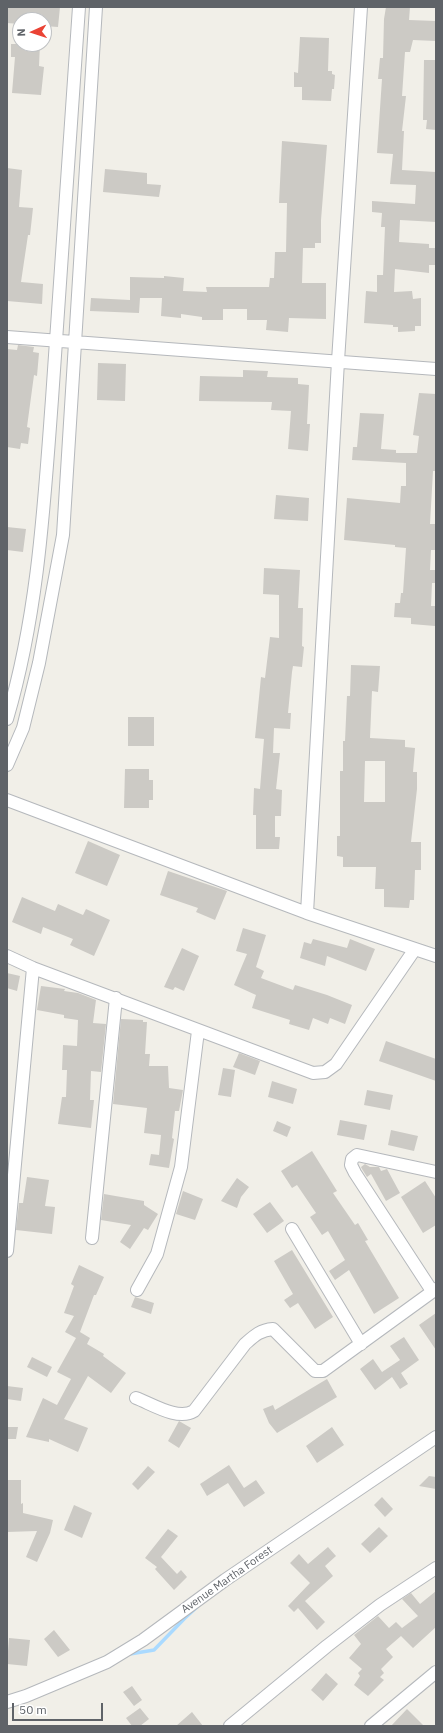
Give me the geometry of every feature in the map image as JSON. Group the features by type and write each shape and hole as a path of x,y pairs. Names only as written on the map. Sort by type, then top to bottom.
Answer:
{"street":[{"path":"7,719 18,682 30,620 43,522 79,7"},
{"path":"7,765 23,728 34,685 63,535 96,7"},
{"path":"307,913 338,361 361,7"},
{"path":"7,337 74,340 436,369"},
{"path":"7,800 307,913 436,956"},
{"path":"7,956 33,968 313,1073 325,1072 336,1064 415,949"},
{"path":"7,1250 33,968"},
{"path":"92,1238 116,998"},
{"path":"137,1290 157,1254 181,1168 198,1031"},
{"path":"136,1398 178,1414 188,1414 194,1411 245,1344 263,1330 273,1329 316,1371 323,1371 434,1290 351,1165 352,1159 357,1155 436,1172"},
{"path":"292,1229 360,1344"},
{"name":"Avenue Martha Forest","path":"7,1702 26,1696 107,1662 143,1640 225,1580 436,1437"},
{"path":"230,1726 374,1609 436,1568"},
{"path":"371,1726 436,1672"}],"building":[{"path":"8,7 60,7 58,27 52,27 52,12 12,12 12,23 7,23"},
{"path":"386,7 410,7 409,20 436,21 436,41 413,40 410,52 405,52 402,96 406,96 402,131 404,131 402,170 436,172 436,222 400,220 399,242 429,244 429,248 436,248 436,265 429,265 429,273 395,269 394,292 412,291 413,299 421,298 421,326 415,326 415,331 398,332 398,327 393,327 393,325 364,323 366,291 377,292 377,275 383,275 385,227 381,227 382,213 372,212 372,201 415,204 416,185 390,184 393,154 377,153 382,79 378,79 380,58 383,58 384,19"},
{"path":"300,37 329,38 328,71 332,71 332,74 335,75 331,101 302,100 302,87 294,87 294,72 298,73"},
{"path":"11,44 12,52 40,52 39,66 44,67 41,95 12,93 15,57 11,57"},
{"path":"424,60 436,60 436,130 426,129 427,120 423,120"},
{"path":"282,141 327,145 321,220 321,243 315,243 315,248 303,248 302,283 326,283 326,319 289,318 288,332 266,330 267,320 247,320 247,309 223,309 223,320 202,320 202,317 181,314 181,318 161,316 162,298 140,298 139,313 90,311 91,298 130,300 130,277 164,278 164,276 184,278 183,291 207,292 206,287 269,287 270,278 274,278 275,252 286,252 287,203 279,203"},
{"path":"7,168 22,170 19,207 33,208 30,235 28,235 21,282 43,284 42,304 7,301"},
{"path":"105,169 147,173 147,184 161,185 159,197 103,192"},
{"path":"18,345 34,347 33,352 39,353 37,376 34,375 27,427 30,428 28,444 21,443 20,449 7,447 7,349 17,350"},
{"path":"98,363 126,364 125,401 97,400"},
{"path":"243,370 268,371 267,377 298,378 298,384 309,385 307,424 310,424 308,451 288,449 291,411 271,410 272,402 199,401 200,376 243,377"},
{"path":"419,393 436,394 436,471 433,471 430,524 436,524 436,550 431,550 430,570 436,570 435,583 432,583 431,606 436,606 435,626 411,624 411,618 394,617 395,603 400,603 401,593 403,593 406,548 395,547 395,545 344,540 347,498 400,503 401,486 406,486 406,463 352,460 353,447 357,447 360,413 384,414 381,449 396,450 396,453 417,453 419,436 413,435"},
{"path":"276,495 309,498 308,521 274,519"},
{"path":"7,527 26,529 23,552 7,550"},
{"path":"264,568 300,570 298,608 303,608 302,646 304,647 302,667 293,666 288,713 291,713 290,729 274,728 273,753 280,753 276,789 282,790 281,816 275,816 275,837 280,837 279,849 256,849 256,815 253,815 254,788 260,789 264,739 255,738 261,677 265,678 270,637 279,638 279,595 263,594"},
{"path":"351,665 380,666 378,692 372,691 370,738 405,740 405,747 415,748 413,772 417,772 417,789 411,842 421,842 421,870 415,870 414,900 410,900 409,908 384,907 384,889 375,889 376,867 343,867 343,857 337,856 337,836 340,836 340,771 343,771 343,741 345,741 347,696 350,696","holes":["365,761 385,761 385,802 364,802"]},
{"path":"128,717 154,717 154,746 128,746"},
{"path":"125,769 149,769 149,780 153,780 153,800 149,800 149,808 124,808"},
{"path":"88,841 120,855 107,886 75,873"},
{"path":"168,871 227,891 215,920 196,912 198,908 160,895"},
{"path":"22,897 55,911 58,904 83,915 86,909 110,920 94,956 70,945 73,939 43,927 41,934 12,922"},
{"path":"243,928 266,935 256,967 264,971 261,978 293,990 295,985 352,1005 345,1024 330,1018 328,1024 313,1018 309,1030 289,1024 290,1020 252,1008 256,995 234,985 247,954 236,951"},
{"path":"313,939 347,948 350,939 375,949 366,971 327,956 325,966 300,958 304,942 311,944"},
{"path":"182,948 199,956 184,991 175,987 173,990 164,987"},
{"path":"7,973 20,976 17,991 7,988"},
{"path":"41,986 65,989 64,991 78,993 96,1000 93,1023 106,1024 101,1072 91,1071 90,1100 94,1100 91,1128 58,1124 62,1097 66,1097 67,1070 62,1070 63,1045 77,1046 78,1020 64,1018 64,1015 37,1010"},
{"path":"121,1019 143,1020 143,1022 147,1022 145,1054 150,1054 149,1066 168,1066 169,1088 183,1090 179,1111 175,1111 172,1138 174,1139 169,1168 149,1165 151,1154 159,1155 161,1135 144,1133 147,1108 113,1104"},
{"path":"386,1041 436,1059 436,1081 379,1061"},
{"path":"239,1053 260,1061 255,1075 233,1067"},
{"path":"223,1068 235,1070 231,1097 218,1095"},
{"path":"272,1081 297,1089 293,1104 268,1097"},
{"path":"367,1090 393,1095 390,1110 364,1105"},
{"path":"340,1120 367,1125 364,1140 337,1135"},
{"path":"277,1121 291,1127 287,1137 273,1131"},
{"path":"391,1130 418,1136 414,1151 388,1145"},
{"path":"312,1151 337,1191 333,1193 355,1225 358,1223 368,1240 365,1241 399,1298 374,1314 349,1270 335,1280 329,1271 345,1260 328,1231 322,1235 310,1217 316,1213 297,1185 292,1188 281,1171"},
{"path":"365,1164 370,1167 379,1167 381,1171 387,1169 400,1193 386,1201 371,1174 367,1177 362,1169 361,1167"},
{"path":"27,1177 49,1180 45,1206 55,1207 52,1234 16,1230 19,1203 23,1203"},
{"path":"237,1178 249,1187 241,1197 237,1208 221,1201"},
{"path":"425,1181 436,1198 436,1225 423,1233 401,1197"},
{"path":"183,1191 203,1199 195,1220 176,1214"},
{"path":"104,1194 144,1201 144,1205 158,1214 148,1230 144,1228 130,1249 120,1242 131,1225 101,1220"},
{"path":"270,1202 284,1221 267,1233 253,1214"},
{"path":"292,1250 333,1317 315,1329 298,1303 290,1308 284,1300 293,1294 274,1261"},
{"path":"79,1265 104,1277 96,1295 94,1295 80,1332 90,1338 87,1344 104,1354 103,1356 126,1373 111,1393 88,1376 64,1419 88,1428 78,1452 49,1439 49,1442 26,1437 43,1398 57,1405 71,1379 57,1372 76,1338 65,1332 74,1316 64,1313 74,1286 71,1284"},
{"path":"135,1297 154,1303 151,1314 131,1307"},
{"path":"436,1313 436,1350 419,1325"},
{"path":"404,1337 419,1360 401,1373 408,1384 400,1389 392,1377 375,1390 360,1369 373,1359 382,1372 400,1360 390,1346"},
{"path":"32,1357 52,1367 47,1377 27,1367"},
{"path":"327,1379 337,1397 277,1433 269,1423 263,1409 273,1405 275,1410"},
{"path":"7,1386 23,1388 21,1401 7,1399"},
{"path":"179,1421 191,1428 179,1448 168,1441"},
{"path":"7,1427 18,1427 16,1439 7,1439"},
{"path":"332,1427 344,1445 317,1463 306,1446"},
{"path":"229,1465 244,1488 256,1480 265,1493 244,1507 228,1483 207,1496 200,1484"},
{"path":"148,1466 155,1472 138,1490 132,1484"},
{"path":"429,1476 436,1477 436,1489 419,1486"},
{"path":"7,1480 21,1480 21,1504 23,1503 23,1513 53,1520 50,1533 37,1562 26,1557 37,1531 7,1532"},
{"path":"382,1497 393,1509 385,1517 374,1505"},
{"path":"74,1505 92,1513 82,1538 64,1530"},
{"path":"379,1527 388,1536 370,1553 361,1544"},
{"path":"168,1529 178,1536 161,1557 177,1574 181,1570 187,1577 174,1590 155,1569 157,1567 145,1558"},
{"path":"328,1547 336,1556 325,1566 333,1576 305,1601 325,1622 317,1630 298,1608 294,1612 288,1606 310,1583 290,1563 299,1554 308,1564"},
{"path":"436,1591 436,1627 413,1648 401,1636 386,1649 393,1657 381,1669 384,1673 380,1677 384,1680 368,1696 354,1685 360,1676 358,1673 362,1669 349,1658 361,1644 354,1635 378,1616 389,1628 396,1622 402,1628 418,1616 402,1599 411,1593 420,1604"},
{"path":"54,1630 70,1650 58,1657 44,1639"},
{"path":"9,1638 30,1640 27,1666 7,1664"},
{"path":"326,1673 338,1684 323,1701 311,1690"},
{"path":"132,1686 142,1700 134,1706 123,1692"},
{"path":"140,1708 149,1719 140,1726 132,1726 126,1718"},
{"path":"407,1709 424,1726 391,1726"},
{"path":"192,1712 203,1726 176,1726"}],"waterway":[{"path":"130,1654 154,1650 197,1607"}]}
